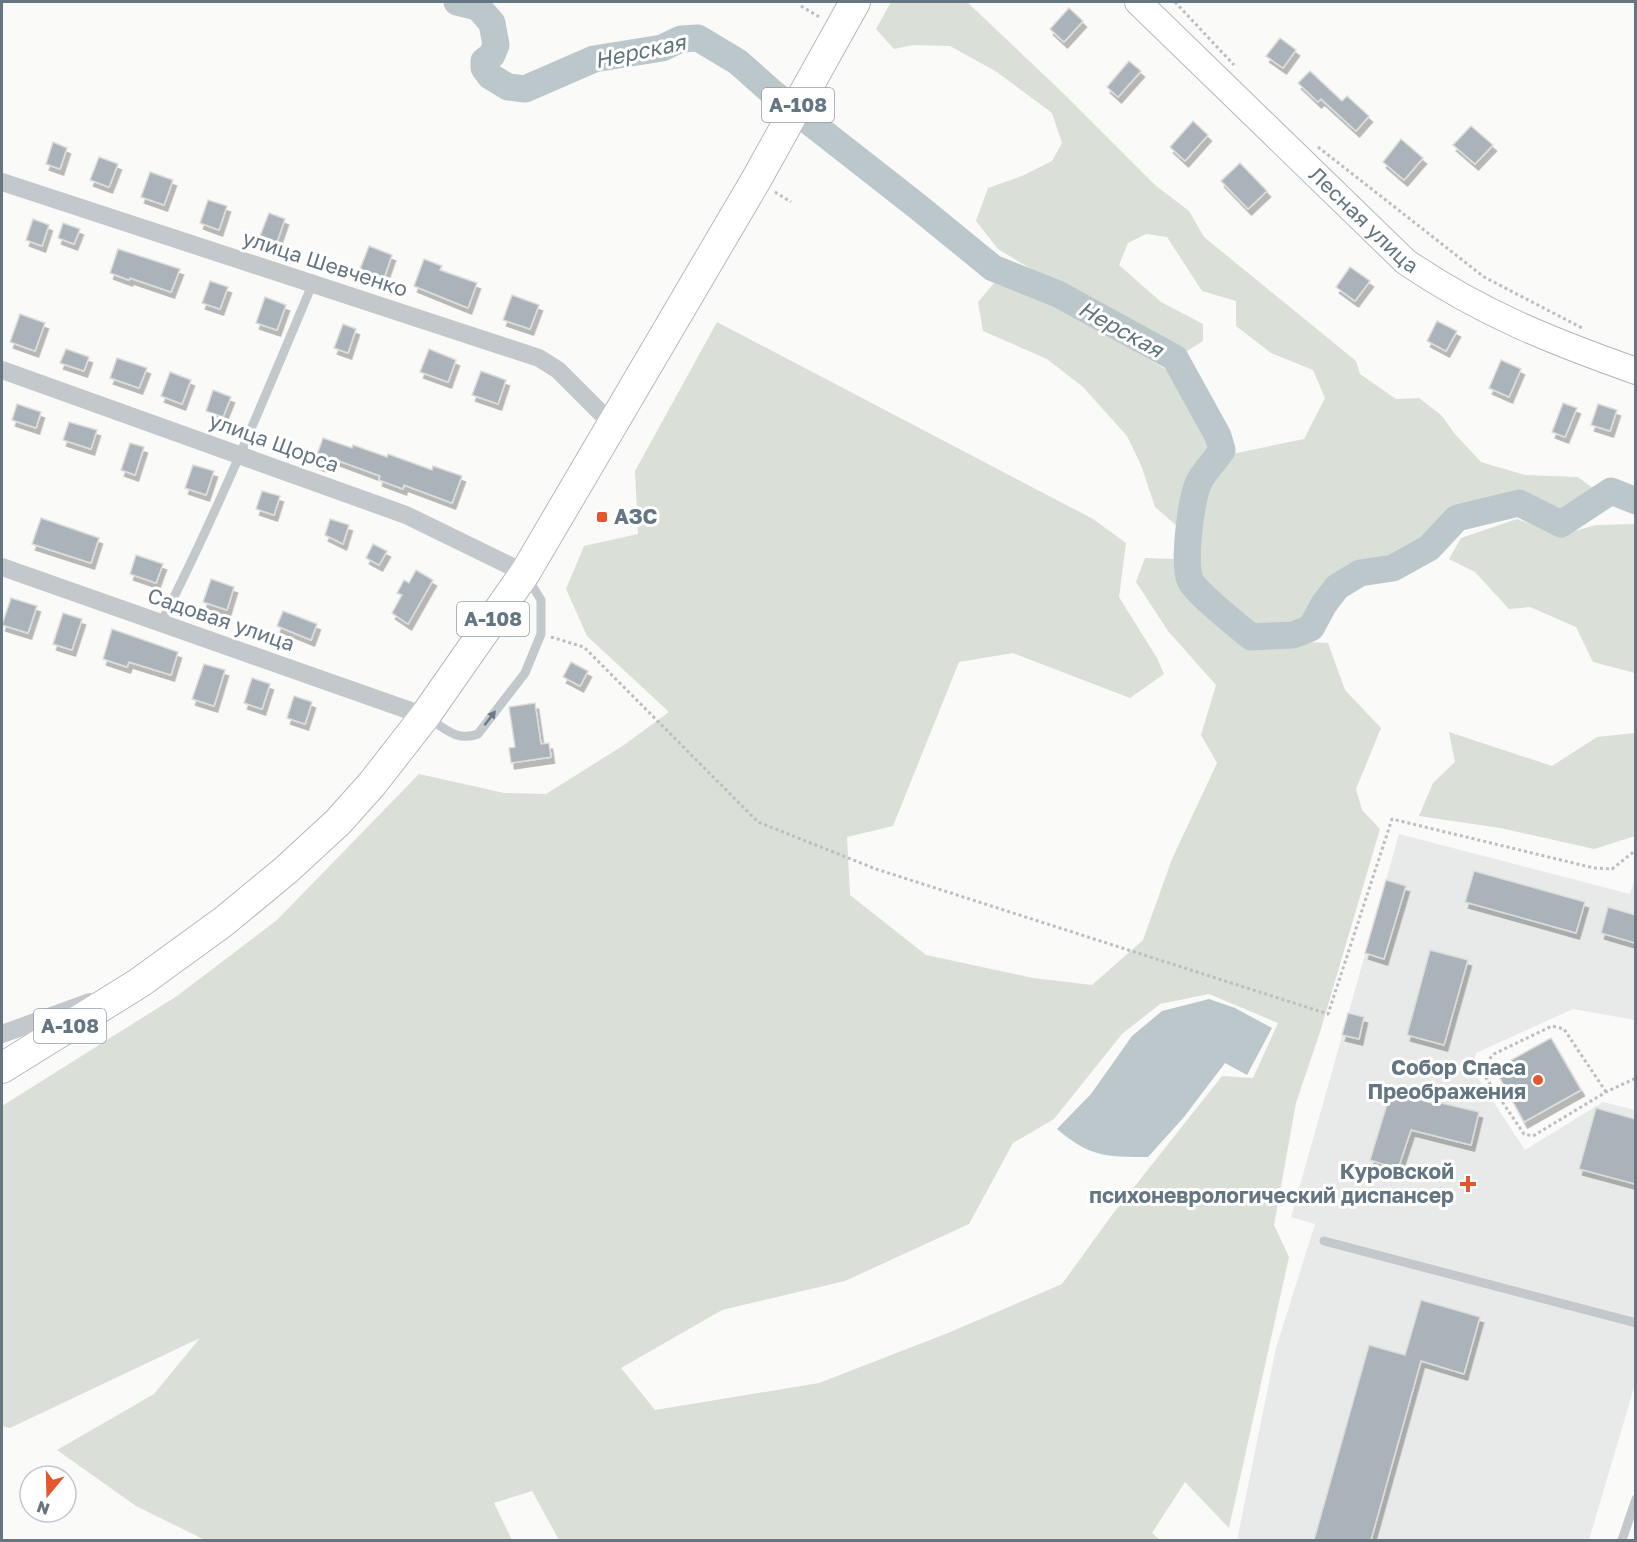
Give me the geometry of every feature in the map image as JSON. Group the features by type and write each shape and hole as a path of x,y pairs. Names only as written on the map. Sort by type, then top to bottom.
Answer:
{"highway":[{"name":"А-108","path":"2,1068 139,983 223,922 286,870 338,822 372,784 425,716 525,573 756,180 855,2"}],"main road":[{"name":"Лесная улица","path":"1138,2 1406,262 1442,287 1479,308 1560,344 1635,371"}],"street":[{"name":"улица Шевченко","path":"2,182 312,285 515,348 539,358 558,370 613,425"},
{"name":"улица Щорса","path":"2,370 406,515 525,573"},
{"name":"Садовая улица","path":"2,567 425,716"},
{"path":"2,1034 139,983"}],"lane":[{"path":"160,623 192,561 240,455 312,285"},
{"path":"425,716 456,736 468,738 478,734 525,673 541,634 541,600 525,573"},
{"path":"1324,1241 1635,1323"},
{"path":"1623,1540 1635,1499"}],"path":[{"path":"1175,2 1239,71"},
{"path":"1316,145 1484,277 1589,332"},
{"path":"507,623 584,647 758,822 876,868 1328,1014 1392,819 1594,868 1612,869 1635,850"},
{"path":"1606,1092 1564,1029 1552,1026 1494,1054 1484,1065 1484,1075 1524,1134 1533,1136 1606,1092 1635,1078"}],"shaded area":[{"path":"891,2 967,2 1155,185 1189,211 1204,237 1356,361 1360,374 1396,399 1419,398 1441,415 1481,462 1525,475 1578,477 1594,489 1574,506 1557,513 1519,494 1455,511 1425,543 1391,558 1360,563 1340,576 1317,599 1304,622 1253,627 1198,578 1199,521 1212,484 1232,454 1304,439 1325,398 1313,370 1271,353 1236,326 1236,301 1202,291 1167,237 1146,234 1128,243 1119,265 1161,302 1203,324 1203,341 1184,353 1059,286 998,249 976,221 988,188 1022,176 1052,161 1062,143 1052,113 997,72 950,46 913,45 894,49 876,29"},
{"path":"995,282 1046,299 1167,370 1208,435 1212,453 1192,471 1177,526 1155,507 1141,465 1127,436 1083,387 1047,359 983,331 978,302"},
{"path":"717,322 1093,519 1126,543 1119,597 1157,658 1164,674 1130,698 1013,653 959,662 893,826 847,837 850,895 926,955 1033,978 1092,985 1143,940 1172,859 1217,763 1201,735 1216,685 1168,631 1136,582 1145,558 1174,559 1186,585 1254,648 1306,642 1328,643 1345,690 1381,728 1356,789 1362,810 1380,829 1320,1032 1296,1103 1274,1225 1289,1257 1229,1528 1185,1482 1152,1533 1160,1540 559,1540 532,1491 494,1503 512,1540 205,1540 136,1506 57,1450 154,1394 200,1338 10,1428 2,1426 2,1106 177,996 277,920 419,774 504,793 546,794 624,745 669,712 587,636 566,589 584,546 638,534 635,471","holes":["1209,994 1278,1023 1253,1078 1222,1076 1112,1215 1062,1284 948,1333 819,1383 655,1410 621,1368 722,1310 845,1281 969,1224 1013,1143 1054,1119 1122,1034 1160,1004"]},
{"path":"1517,519 1560,535 1596,525 1635,524 1635,673 1593,662 1576,627 1530,607 1509,609 1475,572 1449,559 1461,538"},
{"path":"1449,732 1552,766 1597,737 1635,733 1635,836 1594,849 1500,828 1419,816 1433,783 1455,762"},
{"name":"Куровской психоневрологический диспансер","path":"1399,834 1630,894 1635,876 1635,1020 1573,1009 1476,1053 1472,1069 1525,1150 1603,1102 1635,1110 1635,1384 1589,1540 1237,1540 1276,1348 1315,1224 1291,1217"},
{"path":"1209,999 1235,1008 1272,1028 1247,1075 1225,1063 1184,1117 1148,1157 1099,1154 1079,1145 1057,1129 1091,1094 1132,1036 1162,1011"}],"building":[{"path":"1069,8 1083,21 1064,42 1050,29"},
{"path":"1280,38 1296,50 1283,68 1266,56"},
{"path":"1129,61 1141,71 1118,97 1107,87"},
{"path":"1310,71 1342,101 1347,96 1369,116 1356,131 1321,99 1318,102 1298,83"},
{"path":"1193,121 1208,135 1185,161 1170,147"},
{"path":"1471,126 1493,145 1475,164 1453,145"},
{"path":"1401,139 1423,158 1404,180 1383,162"},
{"path":"53,142 67,148 60,169 46,164"},
{"path":"99,157 118,164 109,187 90,180"},
{"path":"1240,163 1267,191 1248,209 1221,181"},
{"path":"150,172 173,180 164,205 141,197"},
{"path":"208,200 227,206 219,230 200,223"},
{"path":"269,213 285,219 277,242 260,236"},
{"path":"33,219 49,225 42,246 26,240"},
{"path":"63,223 80,229 74,244 58,238"},
{"path":"369,246 392,255 384,278 360,269"},
{"path":"118,249 180,269 171,292 110,273"},
{"path":"424,259 442,266 440,270 477,283 468,308 414,286"},
{"path":"1350,267 1370,281 1355,301 1336,287"},
{"path":"210,281 228,287 220,309 202,303"},
{"path":"512,295 539,305 530,329 503,320"},
{"path":"265,297 286,305 277,330 256,323"},
{"path":"20,314 45,323 35,351 10,342"},
{"path":"1437,321 1457,331 1446,351 1427,341"},
{"path":"343,324 356,329 348,353 334,348"},
{"path":"66,349 89,357 84,371 60,363"},
{"path":"429,349 456,360 448,382 420,372"},
{"path":"117,358 147,368 139,388 110,378"},
{"path":"1501,360 1521,369 1509,397 1489,388"},
{"path":"481,371 506,380 498,404 472,395"},
{"path":"170,372 191,380 182,404 161,396"},
{"path":"213,390 231,397 223,417 206,411"},
{"path":"1563,403 1577,408 1565,437 1552,432"},
{"path":"17,404 41,412 36,428 12,420"},
{"path":"1598,404 1617,410 1610,431 1591,425"},
{"path":"69,422 97,430 91,449 63,440"},
{"path":"323,438 352,448 353,445 387,457 388,454 432,470 433,466 462,476 452,503 404,485 403,489 379,480 380,476 334,459 330,468 314,463"},
{"path":"130,443 144,447 135,475 121,470"},
{"path":"193,465 214,471 206,495 185,488"},
{"path":"262,491 280,496 274,515 256,509"},
{"path":"41,518 99,538 91,563 32,544"},
{"path":"330,519 349,525 343,544 325,535"},
{"path":"373,544 387,551 379,565 366,558"},
{"path":"136,555 163,564 156,583 130,574"},
{"path":"416,570 433,580 408,624 392,613 402,595 397,593 404,580 409,583"},
{"path":"211,579 234,587 227,610 203,602"},
{"path":"11,598 37,606 28,633 2,625"},
{"path":"283,611 317,624 311,640 277,626"},
{"path":"63,613 82,619 72,650 53,644"},
{"path":"112,629 178,652 171,675 129,662 127,667 103,659"},
{"path":"571,662 588,671 580,686 563,677"},
{"path":"204,664 225,670 214,706 192,699"},
{"path":"252,678 270,684 262,709 244,703"},
{"path":"294,696 312,702 305,724 287,718"},
{"path":"535,703 541,744 549,743 551,757 511,763 509,748 515,747 509,707"},
{"path":"1474,871 1585,902 1576,933 1465,902"},
{"path":"1386,880 1406,886 1384,959 1365,953"},
{"path":"1608,907 1635,915 1635,943 1601,933"},
{"path":"1430,950 1468,960 1444,1045 1407,1035"},
{"path":"1348,1013 1364,1017 1359,1039 1342,1035"},
{"name":"Собор Спаса Преображения","path":"1551,1038 1581,1090 1524,1122 1495,1069"},
{"path":"1391,1091 1432,1103 1433,1101 1479,1112 1471,1145 1411,1130 1398,1169 1370,1160"},
{"path":"1596,1108 1635,1119 1635,1184 1579,1169"},
{"path":"1421,1300 1480,1317 1464,1374 1421,1361 1371,1540 1314,1540 1369,1345 1405,1355"}],"waterway":[{"name":"Нерская","path":"457,2 478,7 492,23 496,45 492,55 484,61 484,68 490,76 508,87 525,89 594,59 662,48 681,39 698,38 738,62 774,94 993,268 1058,294 1175,358 1218,436 1222,450 1200,480 1194,500 1187,559 1190,580 1208,600 1251,637 1293,635 1311,628 1324,604 1337,587 1360,573 1393,568 1429,548 1457,518 1519,503 1561,524 1611,491 1636,501"}],"place":[{"name":"АЗС","path":"602,517"},
{"name":"Собор Спаса Преображения","path":"1538,1080"},
{"name":"Куровской психоневрологический диспансер","path":"1468,1184"}]}
